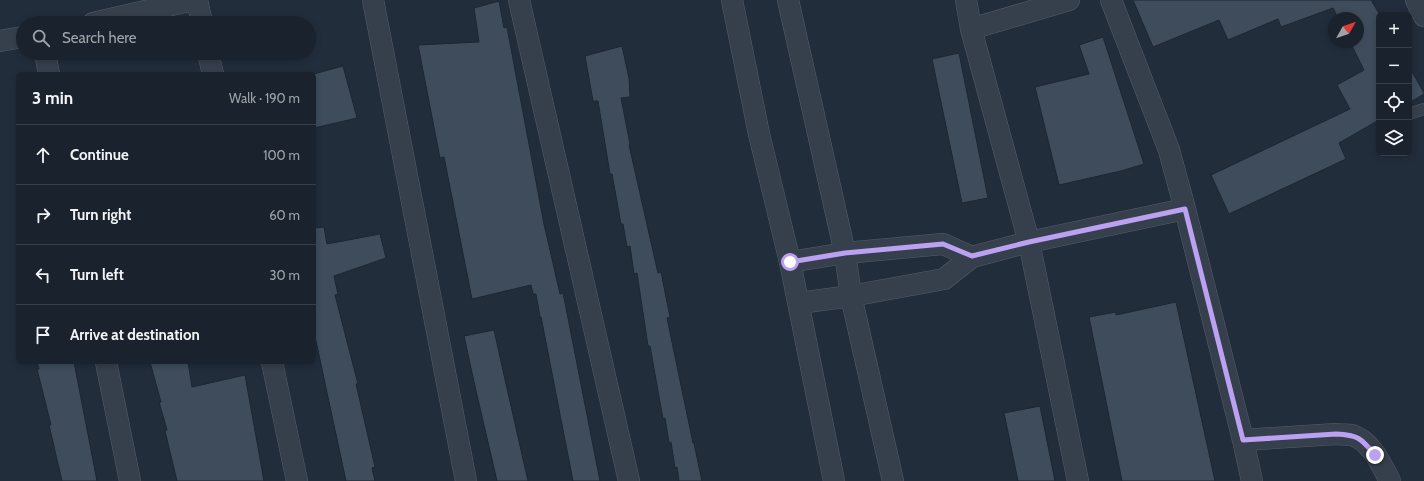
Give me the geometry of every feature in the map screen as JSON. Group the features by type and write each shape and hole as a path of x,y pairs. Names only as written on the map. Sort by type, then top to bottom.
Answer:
{"street":[{"path":"123,16 193,0"},
{"path":"197,0 200,16"},
{"path":"373,0 466,481"},
{"path":"519,0 629,481"},
{"path":"732,0 759,134 799,303 834,481"},
{"path":"788,0 845,253 851,296 893,481"},
{"path":"966,0 971,29 1029,242 1078,481"},
{"path":"971,29 1069,0"},
{"path":"1110,0 1168,150 1185,209 1252,481"},
{"path":"1416,0 1424,16"},
{"path":"0,41 16,38"},
{"path":"46,60 49,72"},
{"path":"210,60 213,72"},
{"path":"799,303 851,296 944,279 972,256 1029,242 1185,209"},
{"path":"790,262 845,253 943,244 972,256"},
{"path":"106,364 130,481"},
{"path":"272,364 297,481"},
{"path":"1243,440 1336,434 1351,435 1363,440 1375,455 1390,481"}],"lane":[{"path":"1412,113 1424,109"}],"building":[{"path":"1133,0 1371,0 1378,12 1376,12 1376,122 1339,143 1346,159 1229,214 1211,175 1350,109 1337,85 1364,70 1353,48 1364,48 1364,12 1335,12 1333,8 1281,27 1278,19 1228,40 1219,20 1153,47"},
{"path":"499,1 504,28 507,27 544,224 560,294 563,293 600,481 573,481 541,317 536,294 533,294 531,285 472,299 444,157 440,158 418,45 479,42 474,8"},
{"path":"1103,37 1144,164 1121,171 1059,185 1035,87 1089,74 1079,45"},
{"path":"622,46 629,78 630,97 621,98 629,145 658,273 661,272 670,317 667,318 702,481 679,481 677,467 675,468 671,442 669,443 665,418 663,419 650,346 648,346 637,273 634,274 630,246 627,247 623,224 621,224 612,174 610,174 598,101 593,101 585,56"},
{"path":"959,53 988,198 962,203 932,59"},
{"path":"343,66 357,118 316,128 316,73"},
{"path":"1412,71 1424,93 1412,101"},
{"path":"324,227 327,244 380,234 386,258 334,276 338,294 335,295 358,384 356,384 375,467 372,468 375,481 346,481 316,341 316,228"},
{"path":"1176,302 1215,481 1122,481 1089,317 1116,312 1116,315"},
{"path":"494,330 528,481 497,481 476,391 464,336"},
{"path":"38,364 74,364 97,481 62,481 49,425 51,425 37,369 39,369"},
{"path":"151,364 188,364 192,387 245,375 264,481 177,481 165,431 167,430 159,402 161,402"},
{"path":"1040,406 1055,481 1018,481 1004,413"}],"route":[{"path":"790,262 845,253 943,244 972,256 1029,242 1185,209 1243,440 1336,434 1351,435 1363,440 1375,455"}]}
